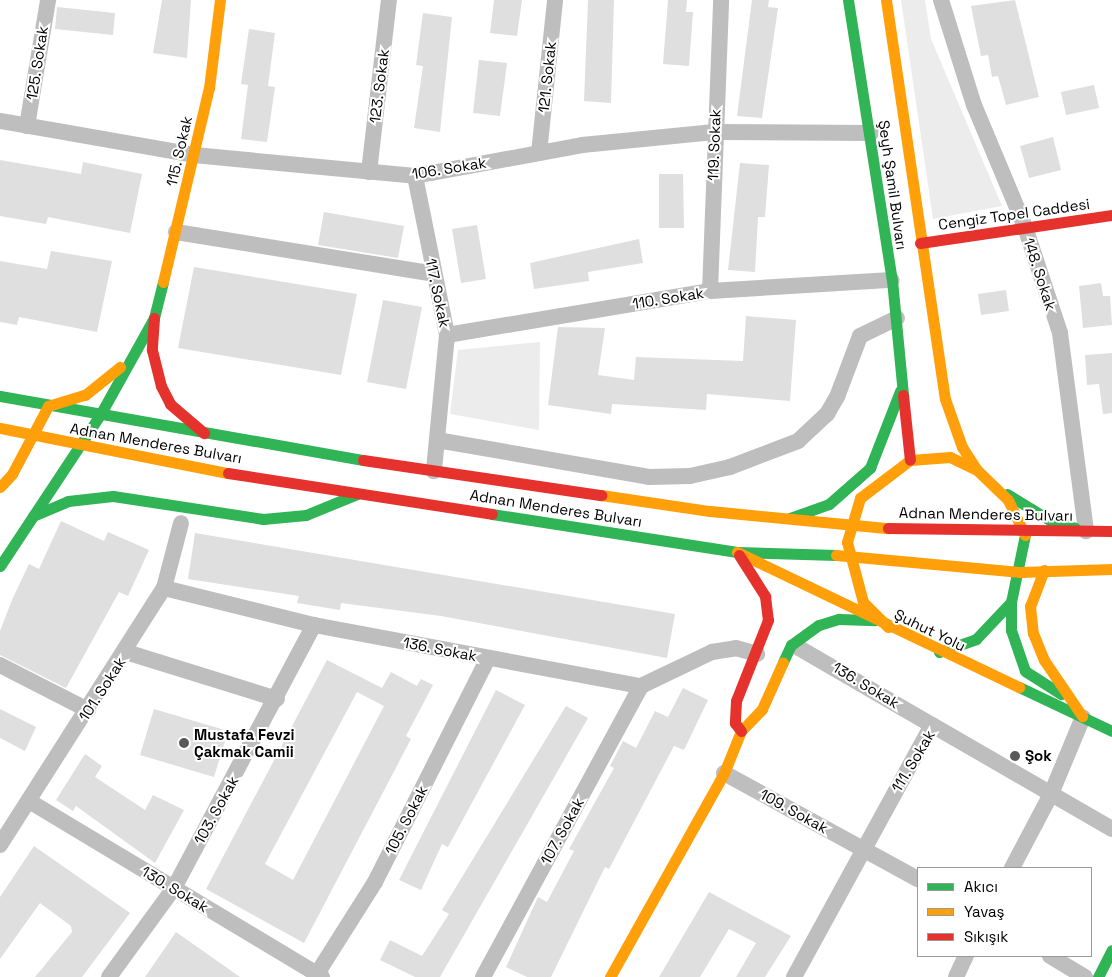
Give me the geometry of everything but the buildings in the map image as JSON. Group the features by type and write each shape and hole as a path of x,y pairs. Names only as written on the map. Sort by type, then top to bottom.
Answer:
{"main road":[{"name":"115. Sokak","path":"48,406 85,395 106,383 156,312 209,88 220,0"},
{"name":"Şeyh Şamil Bulvarı","path":"848,0 871,133 892,280 904,374 910,460"},
{"name":"Şeyh Şamil Bulvarı","path":"886,0 920,243 945,399"},
{"name":"Cengiz Topel Caddesi","path":"920,243 1112,215"},
{"path":"0,566 78,445 100,415 156,312"},
{"path":"156,312 152,350 161,386 170,404 204,434"},
{"path":"790,518 829,504 870,468 893,414 904,374"},
{"name":"Adnan Menderes Bulvarı","path":"0,396 204,434 434,471 710,511 924,531 1112,531"},
{"path":"945,399 962,447 977,470 996,487 1051,521 1086,531"},
{"path":"945,399 950,457"},
{"path":"0,487 12,474 29,434 48,406"},
{"name":"Adnan Menderes Bulvarı","path":"0,428 78,445 357,494 737,552 851,556 1021,572 1112,569"},
{"path":"888,627 863,602 847,542 860,498 910,460 950,457 977,470"},
{"path":"996,487 1025,531 1021,572 1011,602 1011,630 1025,671 1070,701"},
{"path":"32,516 68,501 113,496 263,519 306,515 357,494"},
{"path":"737,552 765,596 768,620 757,654 736,701 736,723 741,731"},
{"name":"Şuhut Yolu","path":"737,552 940,652 1112,731"},
{"path":"1044,570 1030,606 1033,634 1070,701 1083,717"},
{"path":"940,652 976,639 1011,602"},
{"path":"610,977 724,773 741,731 762,709 791,645 800,637 839,619 874,620"},
{"path":"1098,977 1112,950"}],"street":[{"name":"125. Sokak","path":"27,126 48,0"},
{"name":"123. Sokak","path":"368,172 388,0"},
{"name":"121. Sokak","path":"539,153 555,0"},
{"name":"119. Sokak","path":"710,291 714,132 721,0"},
{"name":"148. Sokak","path":"941,0 974,105 1025,227 1060,333 1086,531"},
{"name":"106. Sokak","path":"0,122 194,155 415,176 539,153 714,132 871,133"},
{"name":"117. Sokak","path":"415,176 447,336 434,471"},
{"path":"176,232 434,274"},
{"name":"110. Sokak","path":"447,336 710,291 892,280"},
{"path":"437,440 649,477 690,476 730,467 798,441 826,414 837,397 860,336 897,318"},
{"name":"101. Sokak","path":"0,844 126,652 164,588 181,523"},
{"name":"136. Sokak","path":"164,588 314,625 641,686"},
{"name":"103. Sokak","path":"109,977 174,888 277,699 314,625"},
{"path":"641,686 712,652 736,648 757,654"},
{"name":"136. Sokak","path":"799,648 932,725"},
{"path":"126,652 277,699"},
{"name":"105. Sokak","path":"318,976 375,882 488,658"},
{"path":"0,665 88,710"},
{"name":"107. Sokak","path":"483,977 641,686"},
{"path":"1013,867 1051,794 1083,717"},
{"name":"111. Sokak","path":"794,977 932,725 1112,829"},
{"name":"109. Sokak","path":"724,773 917,878"},
{"name":"130. Sokak","path":"29,801 318,976"},
{"path":"956,977 966,957"},
{"path":"1052,957 1085,977"}],"shaded area":[{"path":"901,0 925,0 931,39 1002,206 933,219"},
{"path":"540,342 539,430 450,414 458,350"}],"traffic: fast":[{"path":"848,0 892,280 903,395"},
{"path":"0,566 100,415 154,318 163,282"},
{"path":"790,518 829,504 870,468 900,391"},
{"path":"0,396 363,460"},
{"path":"33,516 68,501 113,496 263,519 306,515 357,494"},
{"path":"1007,494 1051,521 1075,528"},
{"path":"492,514 737,552 836,555"},
{"path":"939,652 976,639 1011,602 1025,535"},
{"path":"1011,602 1011,630 1025,671 1061,694"},
{"path":"783,662 791,645 819,625 839,619 875,620"},
{"path":"1019,687 1112,731"},
{"path":"1098,977 1112,950"}],"traffic: slow":[{"path":"163,282 209,88 220,0"},
{"path":"886,0 945,399 962,447 977,470"},
{"path":"0,487 12,474 48,406 85,395 120,367"},
{"path":"0,428 228,473"},
{"path":"888,627 863,602 847,542 860,498 910,460 950,457 977,470 1008,500 1025,535"},
{"path":"601,495 710,511 888,528"},
{"path":"737,552 1019,687"},
{"path":"836,555 1021,572 1112,569"},
{"path":"1044,570 1030,606 1033,633 1044,660 1082,716"},
{"path":"610,977 724,773 741,731 762,709 783,662"}],"traffic: jam":[{"path":"920,243 1112,215"},
{"path":"154,318 152,350 161,386 170,404 204,433"},
{"path":"903,395 910,460"},
{"path":"363,460 601,495"},
{"path":"228,473 492,514"},
{"path":"888,528 1112,531"},
{"path":"739,555 765,596 768,620 736,701 735,723 741,731"}],"place":[{"name":"Mustafa Fevzi Çakmak Camii","path":"184,743"},
{"name":"Şok","path":"1015,756"}]}
